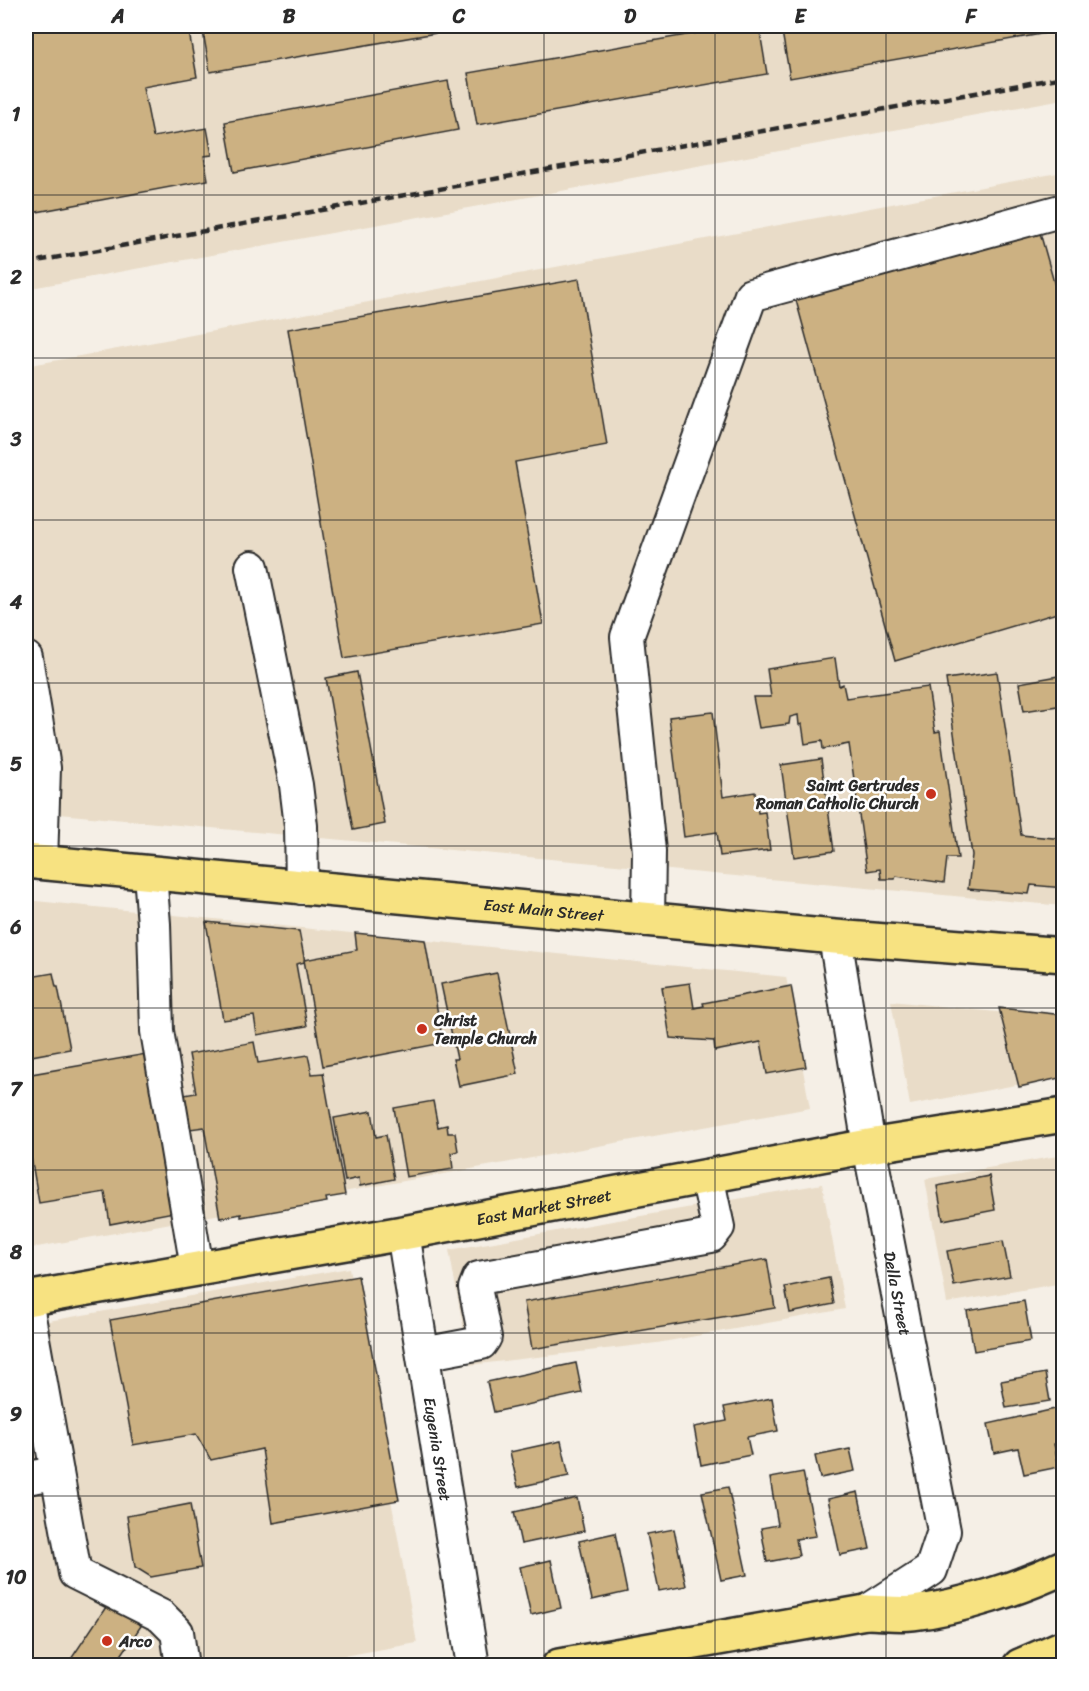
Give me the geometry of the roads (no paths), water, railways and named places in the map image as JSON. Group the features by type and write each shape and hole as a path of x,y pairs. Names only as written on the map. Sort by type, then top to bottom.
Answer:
{"main road":[{"name":"East Main Street","path":"33,862 835,937 1064,955"},
{"name":"East Market Street","path":"26,1300 403,1233 869,1146 1064,1116"},
{"path":"559,1665 866,1612 912,1613 990,1594 1064,1567"},
{"path":"1020,1665 1064,1647"}],"street":[{"path":"648,920 649,851 627,637 751,295 1064,210"},
{"path":"252,567 296,785 301,826 302,888"},
{"path":"26,658 34,745 33,862"},
{"path":"150,874 158,1031 197,1268"},
{"name":"Della Street","path":"835,937 869,1146 944,1531 931,1570 866,1612"},
{"path":"423,1354 481,1343 485,1337 476,1288 479,1278 711,1236 718,1227 707,1176"},
{"name":"Eugenia Street","path":"403,1233 474,1665"},
{"path":"26,1300 75,1573 161,1616 177,1632 182,1665"},
{"path":"26,1478 57,1473"}],"railway":[{"path":"26,263 1064,77"}],"place":[{"name":"Saint Gertrudes Roman Catholic Church","path":"931,794"},
{"name":"Christ Temple Church","path":"422,1029"},
{"name":"Arco","path":"107,1641"}]}
